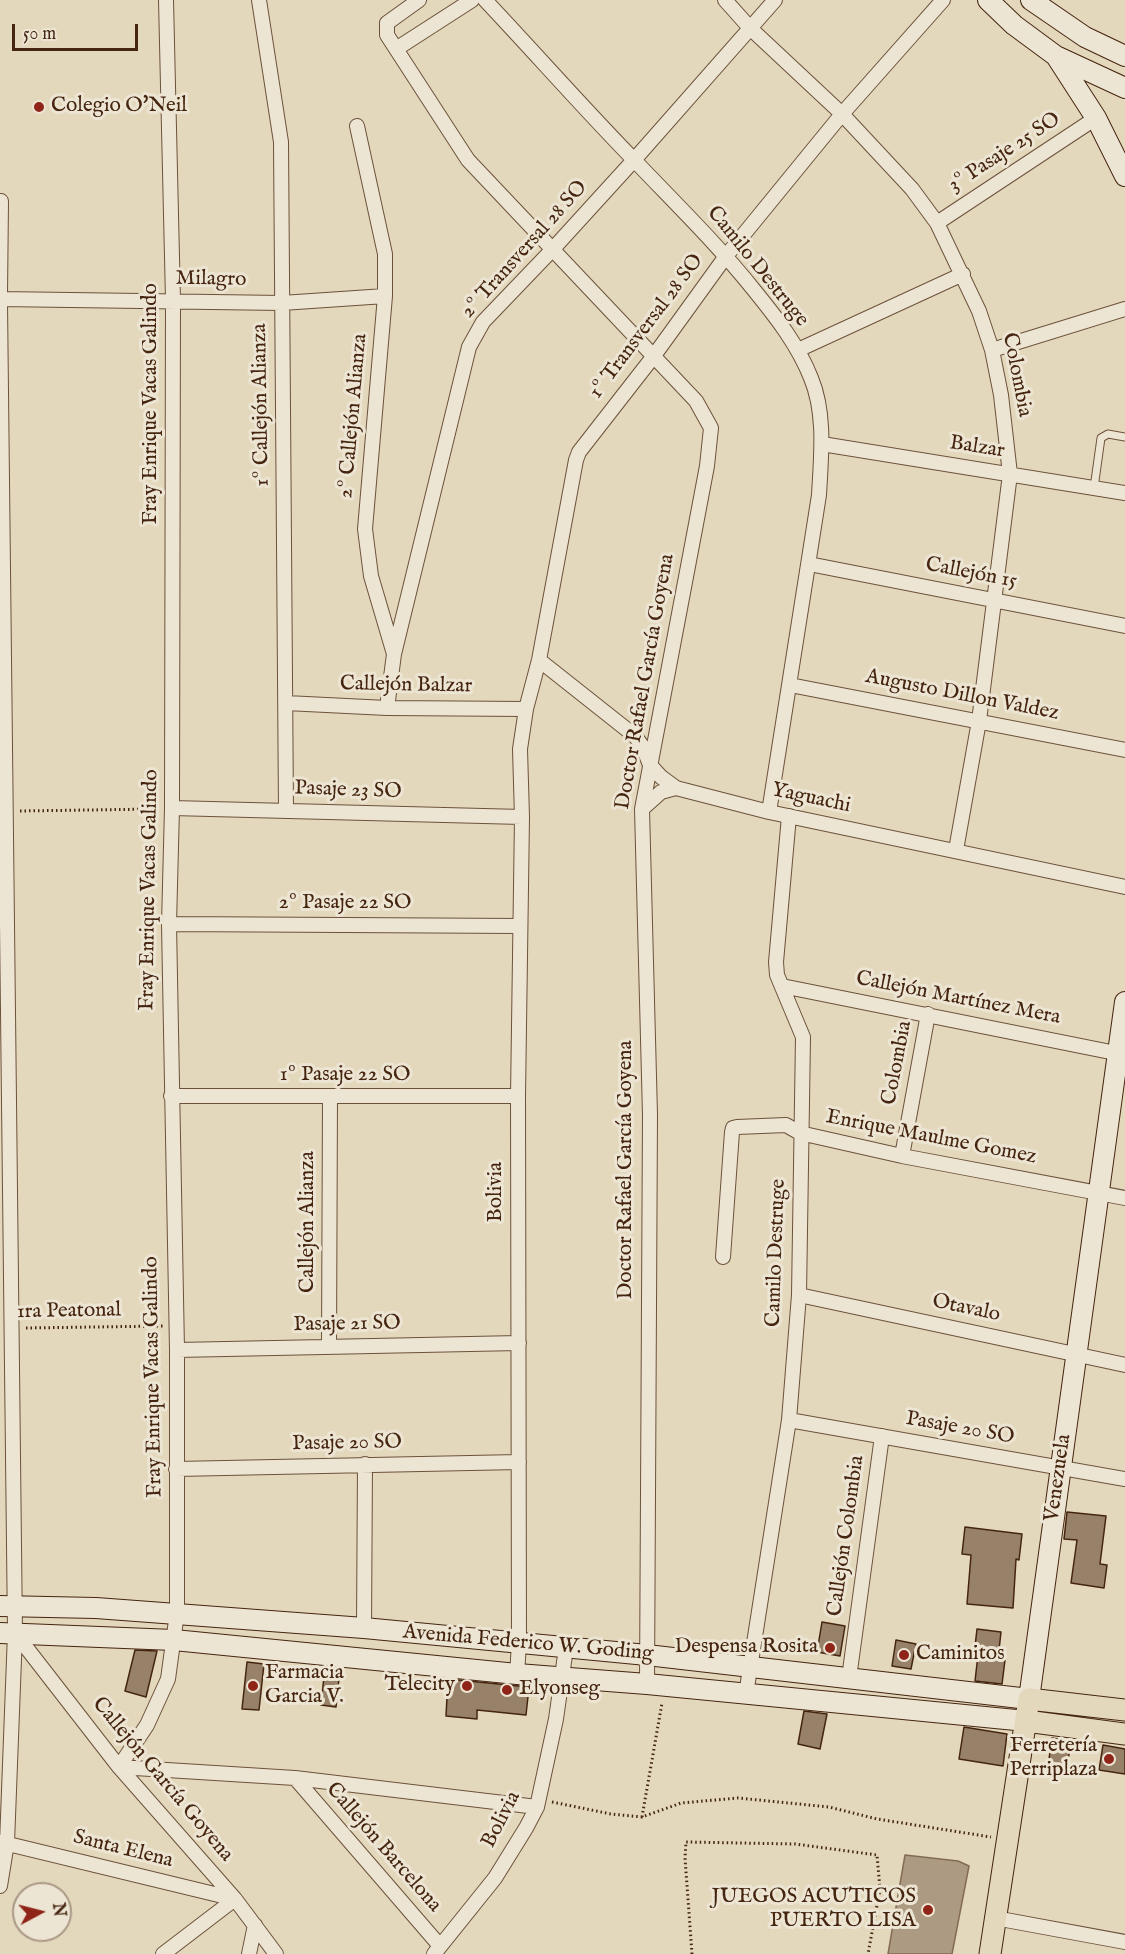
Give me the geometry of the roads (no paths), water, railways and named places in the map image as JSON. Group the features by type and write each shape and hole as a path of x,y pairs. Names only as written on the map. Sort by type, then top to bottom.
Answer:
{"main road":[{"name":"Avenida Federico W. Goding","path":"1029,1699 1125,1710"},
{"name":"Venezuela","path":"990,1954 1029,1699"},
{"name":"Avenida Federico W. Goding","path":"1026,1721 1125,1734"}],"street":[{"name":"Fray Enrique Vacas Galindo","path":"119,1767 147,1725 168,1679 177,1613 177,1350 169,924 172,808 173,300 166,0"},
{"name":"1º Callejón Alianza","path":"259,0 280,142 286,810"},
{"name":"Doctor Rafael García Goyena","path":"420,0 387,23 387,35 468,160 696,401 711,428 707,466 642,809 650,1115 647,1654 656,1685"},
{"path":"396,49 472,0"},
{"name":"Camilo Destruge","path":"485,0 726,256 777,318 798,350 812,379 819,405 822,444 819,495 769,812"},
{"name":"Colombia","path":"725,0 750,28 842,114 912,189 937,223 963,274 992,350 1001,395 1010,474 979,721 957,850"},
{"name":"2º Transversal 28 SO","path":"394,654 470,347 483,322 634,160 776,0"},
{"name":"1º Transversal 28 SO","path":"525,709 539,660 576,460 584,445 653,357 726,256 842,114 944,0"},
{"path":"988,0 1014,25 1056,56 1125,88"},
{"path":"1031,0 1084,38 1125,56"},
{"path":"1056,56 1096,118 1125,176"},
{"name":"3º Pasaje 25 SO","path":"937,223 1096,118"},
{"name":"2º Callejón Alianza","path":"357,126 385,254 385,296 365,529 371,576 394,654 387,708"},
{"path":"0,1886 8,1633 12,1328 0,299 1,201"},
{"path":"798,350 963,274"},
{"name":"Milagro","path":"0,299 282,303 385,296"},
{"path":"992,350 1125,309"},
{"name":"Balzar","path":"822,444 1125,493"},
{"name":"Callejón 15","path":"809,564 1125,626"},
{"name":"Yaguachi","path":"539,660 635,736 643,747 650,765 676,788 769,812 1125,887"},
{"name":"Augusto Dillon Valdez","path":"790,685 1125,750"},
{"name":"Callejón Balzar","path":"286,703 387,708 525,709"},
{"name":"Bolivia","path":"517,1674 519,1644 518,1096 522,817 520,749 525,709"},
{"path":"642,809 661,792 676,788"},
{"name":"Pasaje 23 SO","path":"172,808 522,817"},
{"name":"Camilo Destruge","path":"746,1694 789,1420 799,1295 800,1133 805,1059 803,1037 777,975 776,962 789,816"},
{"name":"2º Pasaje 22 SO","path":"169,924 520,926"},
{"name":"Callejón Martínez Mera","path":"782,986 1121,1054"},
{"name":"Venezuela","path":"1029,1699 1099,1192 1121,1054 1125,1002"},
{"name":"Colombia","path":"902,1156 928,1014"},
{"name":"1º Pasaje 22 SO","path":"171,1096 518,1096"},
{"name":"Callejón Alianza","path":"329,1347 330,1097"},
{"name":"Enrique Maulme Gomez","path":"723,1257 732,1132 733,1128 737,1127 786,1125 800,1133 902,1156 1125,1198"},
{"name":"Otavalo","path":"799,1295 1125,1365"},
{"name":"Pasaje 21 SO","path":"177,1350 519,1343"},
{"name":"Pasaje 20 SO","path":"789,1420 1125,1479"},
{"name":"Callejón Colombia","path":"849,1678 882,1436"},
{"name":"Pasaje 20 SO","path":"176,1469 519,1462"},
{"path":"364,1628 365,1464"},
{"name":"Avenida Federico W. Goding","path":"8,1605 177,1613 647,1654 1029,1699"},
{"name":"Avenida Federico W. Goding","path":"8,1633 174,1640 1026,1721"},
{"name":"Callejón García Goyena","path":"8,1633 119,1767 235,1899 276,1954"},
{"name":"Bolivia","path":"437,1950 495,1878 526,1828 537,1804 563,1677 566,1648"},
{"path":"119,1767 295,1778 537,1804"},
{"name":"Callejón Barcelona","path":"295,1778 437,1950"},
{"name":"Santa Elena","path":"3,1842 235,1899"},
{"path":"163,1954 235,1899"},
{"path":"996,1918 1125,1942"},
{"path":"249,1954 255,1925"}],"lane":[{"path":"1094,488 1101,438 1108,434 1125,437"}],"place":[{"name":"Colegio O'Neil","path":"39,107"},
{"name":"Despensa Rosita","path":"830,1648"},
{"name":"Caminitos","path":"904,1655"},
{"name":"Farmacia Garcia V.","path":"253,1686"},
{"name":"Telecity","path":"467,1686"},
{"name":"Elyonseg","path":"507,1690"},
{"name":"Ferretería Perriplaza","path":"1109,1759"},
{"name":"JUEGOS ACUTICOS PUERTO LISA","path":"928,1910"}]}
